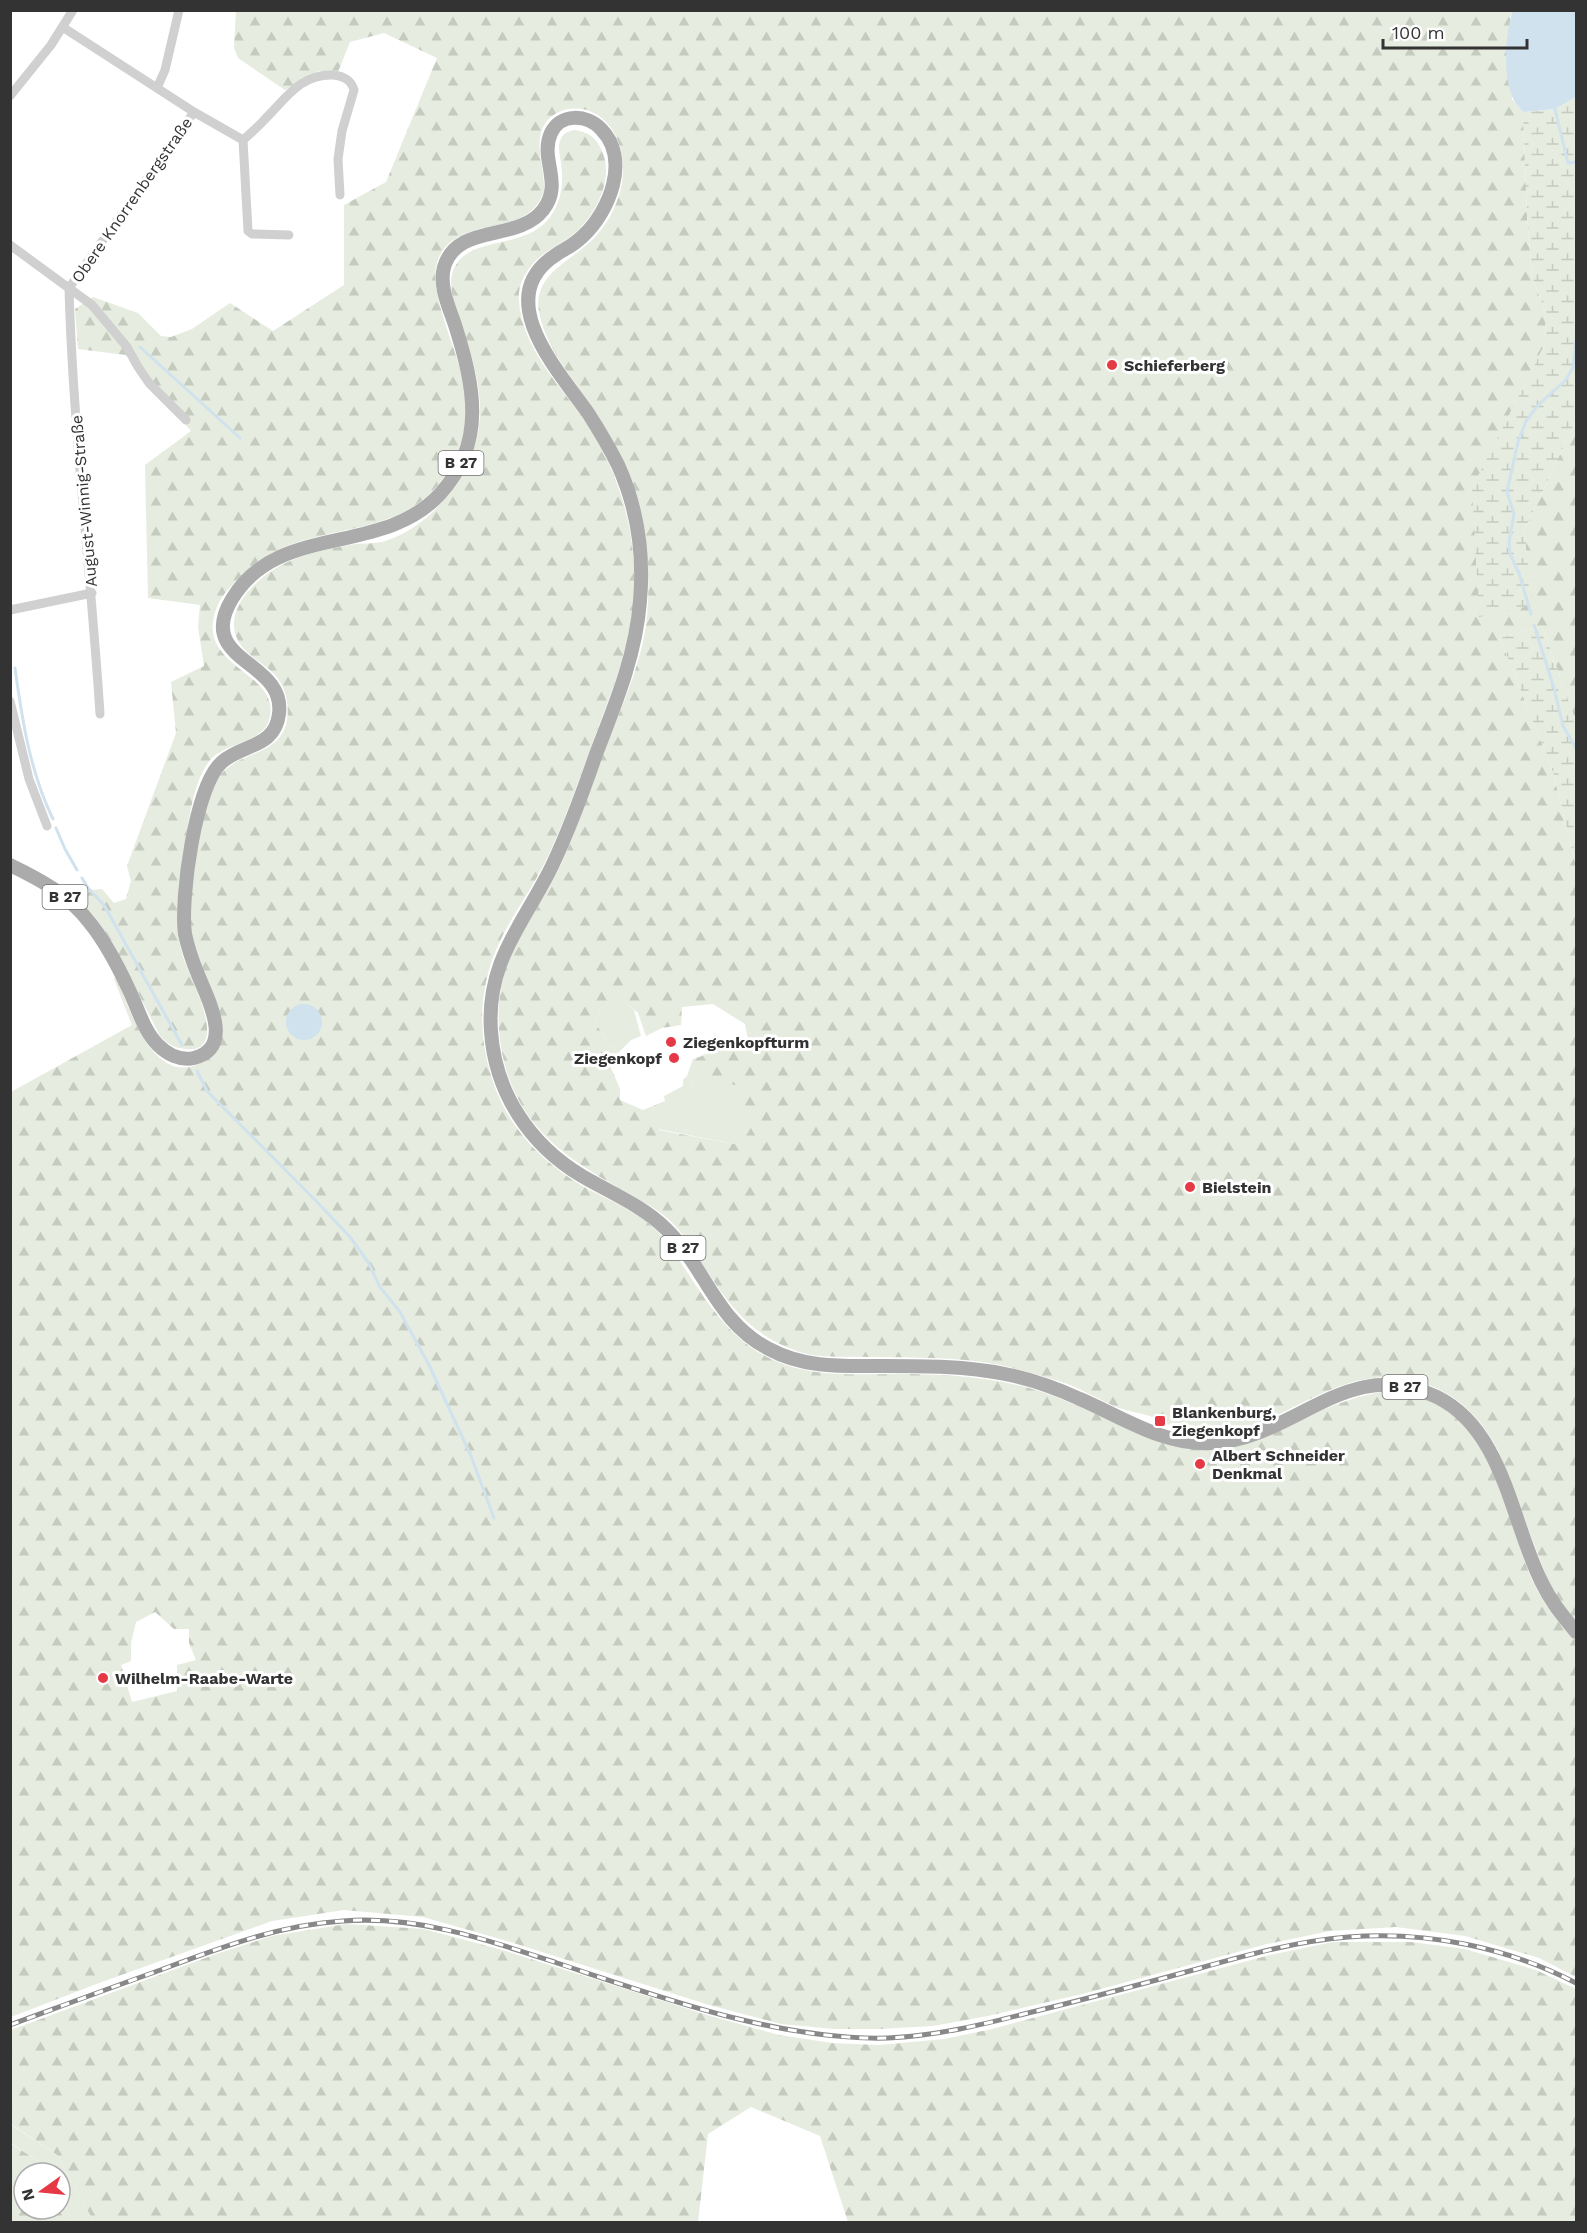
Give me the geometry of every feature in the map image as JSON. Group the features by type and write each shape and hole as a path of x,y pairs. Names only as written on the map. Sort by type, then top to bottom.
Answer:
{"main road":[{"name":"B 27","path":"10,865 48,884 73,903 84,915 106,945 151,1036 161,1048 174,1056 189,1058 197,1057 208,1049 216,1035 215,1018 192,961 186,939 184,913 199,811 206,786 214,770 233,754 263,742 270,736 277,725 280,708 272,684 234,652 226,641 223,628 228,606 246,582 281,556 304,547 393,526 424,508 445,488 458,469 465,453 471,434 474,405 468,368 444,292 445,266 454,251 474,237 513,230 537,217 548,202 552,190 553,177 548,146 551,132 565,119 578,118 590,121 601,129 613,152 615,172 612,188 606,204 583,237 550,259 536,272 529,286 528,301 536,333 545,352 605,440 623,479 638,535 641,595 637,631 630,659 590,771 554,862 512,934 494,982 490,1018 494,1058 502,1084 520,1119 537,1141 556,1159 660,1223 683,1249 722,1310 736,1326 766,1348 797,1361 829,1366 967,1368 1008,1374 1066,1392 1156,1434 1194,1443 1220,1443 1251,1436 1326,1399 1369,1385 1398,1385 1440,1398 1463,1415 1483,1438 1492,1454 1541,1583 1557,1609 1576,1632"}],"street":[{"path":"10,96 64,27 73,10"},
{"path":"157,87 165,70 179,10"},
{"path":"64,27 194,112 243,140"},
{"path":"243,140 268,117 287,94 301,85 320,75 337,75 347,79 354,90 342,131 338,159 340,195"},
{"name":"Obere Knorrenbergstraße","path":"69,288 194,112"},
{"path":"243,140 248,231 252,234 289,235"},
{"path":"10,245 92,304 127,347 150,383 186,420"},
{"name":"August-Winnig-Straße","path":"69,288 77,428 100,714"},
{"path":"10,610 92,593"},
{"path":"10,701 28,779 47,826"}],"green space":[{"path":"236,11 1513,11 1510,17 1512,99 1523,112 1532,276 1546,314 1545,344 1472,489 1532,605 1524,531 1576,420 1576,722 1542,626 1500,638 1553,772 1576,866 1576,1622 1555,1594 1547,1578 1498,1450 1491,1438 1466,1408 1433,1387 1399,1378 1359,1381 1321,1394 1249,1428 1214,1437 1205,1437 1190,1435 1153,1417 1119,1408 1065,1383 992,1363 956,1359 832,1357 797,1351 766,1336 742,1317 722,1293 682,1234 667,1218 563,1152 536,1126 525,1111 515,1093 503,1057 499,1018 503,980 516,944 557,873 573,835 630,686 641,652 647,617 648,588 644,532 629,479 606,429 553,350 539,312 541,288 554,271 598,234 610,217 621,187 623,160 620,146 610,126 591,112 582,109 565,110 550,118 545,125 540,140 544,191 536,206 524,216 509,222 462,235 449,244 439,257 436,285 439,303 462,375 466,405 460,446 438,485 415,506 388,519 298,542 269,554 243,574 219,602 213,628 217,644 226,657 263,690 270,703 269,720 260,733 212,758 205,767 195,791 189,817 177,922 182,953 200,1000 207,1031 205,1042 196,1048 174,1047 160,1036 114,946 101,925 80,900 91,890 102,889 114,903 126,899 131,881 127,866 176,733 171,682 204,666 198,627 200,605 148,598 145,465 191,431 126,355 78,349 75,309 93,297 138,313 161,336 171,337 192,329 230,303 273,331 344,285 344,205 386,182 437,58 384,33 350,42 338,72 319,71 285,90 238,58 234,48","holes":["610,1002 625,1002 638,1013 646,1036 662,1028 681,1025 682,1007 713,1004 745,1024 748,1040 727,1045 695,1059 693,1064 708,1076 739,1086 735,1104 759,1115 740,1145 659,1130 663,1114 693,1087 692,1078 687,1076 683,1080 683,1086 664,1096 665,1101 643,1110 620,1100 620,1089 608,1061 617,1054 615,1047 608,1044 596,1023 601,1008"]},
{"path":"1576,97 1576,420 1524,531 1533,605 1479,617 1472,488 1545,344 1546,314 1532,276 1523,112 1555,109"},
{"path":"575,130 588,134 600,146 605,162 604,186 594,210 579,229 544,253 528,270 520,286 521,317 533,348 582,417 608,462 618,486 631,535 634,587 630,629 622,659 574,794 548,856 500,941 488,973 483,1006 483,1039 490,1072 505,1110 528,1141 556,1168 590,1190 631,1211 653,1227 669,1245 726,1325 752,1348 786,1365 826,1373 946,1375 1012,1384 1064,1400 1153,1439 1180,1445 1201,1443 1290,1420 1365,1395 1394,1392 1410,1394 1447,1409 1464,1423 1477,1442 1499,1488 1533,1582 1552,1613 1576,1641 1576,1977 1539,1958 1465,1936 1396,1927 1330,1931 1267,1944 1086,1993 988,2016 933,2026 834,2029 781,2024 709,2005 423,1917 344,1910 272,1921 11,2017 11,1092 132,1025 114,979 116,978 137,1027 158,1057 172,1065 187,1067 205,1061 217,1050 222,1036 222,1025 194,946 190,921 193,877 201,825 214,785 221,774 235,763 275,742 285,729 288,715 286,695 279,680 248,653 235,634 234,624 239,604 262,578 294,559 319,551 382,542 412,529 435,510 455,486 463,474 476,443 480,408 476,374 453,297 451,277 453,271 461,259 472,251 517,238 545,223 555,209 561,192 560,142 565,134","holes":["155,1612 174,1629 189,1629 189,1643 196,1660 177,1665 177,1691 132,1702 121,1665 131,1661 131,1643 136,1622"]},
{"path":"1542,626 1576,722 1576,866 1553,772 1500,638"},
{"path":"610,1002 625,1002 634,1010 641,1036 631,1040 617,1054 615,1047 608,1044 596,1023 601,1008"},
{"path":"711,1051 695,1059 717,1080 740,1086 760,1116 740,1145 658,1129 663,1114 693,1087 692,1078 687,1076 693,1059"},
{"path":"346,1924 424,1929 506,1951 707,2015 779,2035 832,2043 879,2045 944,2039 992,2029 1270,1955 1333,1942 1411,1942 1465,1949 1536,1970 1576,1989 1576,2222 848,2222 820,2136 751,2107 708,2134 698,2222 94,2222 72,2182 72,2161 60,2161 57,2155 11,2124 11,2030 216,1954 272,1936"},
{"path":"10,2124 57,2155 60,2161 38,2161 11,2143"},
{"path":"10,2143 38,2161 12,2161 12,2221 72,2220 73,2222 11,2222"},
{"path":"72,2182 94,2222 73,2222 72,2220"}],"water":[{"path":"1513,10 1576,11 1576,97 1555,109 1523,112 1513,98 1507,77 1506,53"},
{"path":"304,1004 317,1009 322,1022 317,1035 304,1040 291,1035 286,1022 291,1009"}],"waterway":[{"path":"1555,109 1568,163 1576,162"},
{"path":"1531,614 1519,573 1510,554 1509,542 1514,514 1507,492 1518,442 1526,421 1538,405 1565,381 1573,368 1576,341"},
{"path":"140,347 240,438"},
{"path":"1534,625 1554,688 1563,726 1576,748"},
{"path":"15,668 24,726 33,764 53,819"},
{"path":"56,828 77,870"},
{"path":"82,878 104,905 182,1045"},
{"path":"197,1071 207,1091 320,1205 350,1237 368,1262 380,1287 400,1312 429,1365 471,1456 494,1518"}],"railway":[{"path":"10,2025 248,1939 319,1923 371,1920 452,1931 720,2014 763,2025 847,2037 906,2037 961,2029 1272,1949 1348,1937 1407,1937 1466,1944 1522,1960 1576,1983"}],"place":[{"name":"Schieferberg","path":"1112,365"},
{"name":"Ziegenkopfturm","path":"671,1042"},
{"name":"Ziegenkopf","path":"674,1058"},
{"name":"Bielstein","path":"1190,1187"},
{"name":"Blankenburg, Ziegenkopf","path":"1160,1421"},
{"name":"Albert Schneider Denkmal","path":"1200,1464"},
{"name":"Wilhelm-Raabe-Warte","path":"103,1678"}]}
